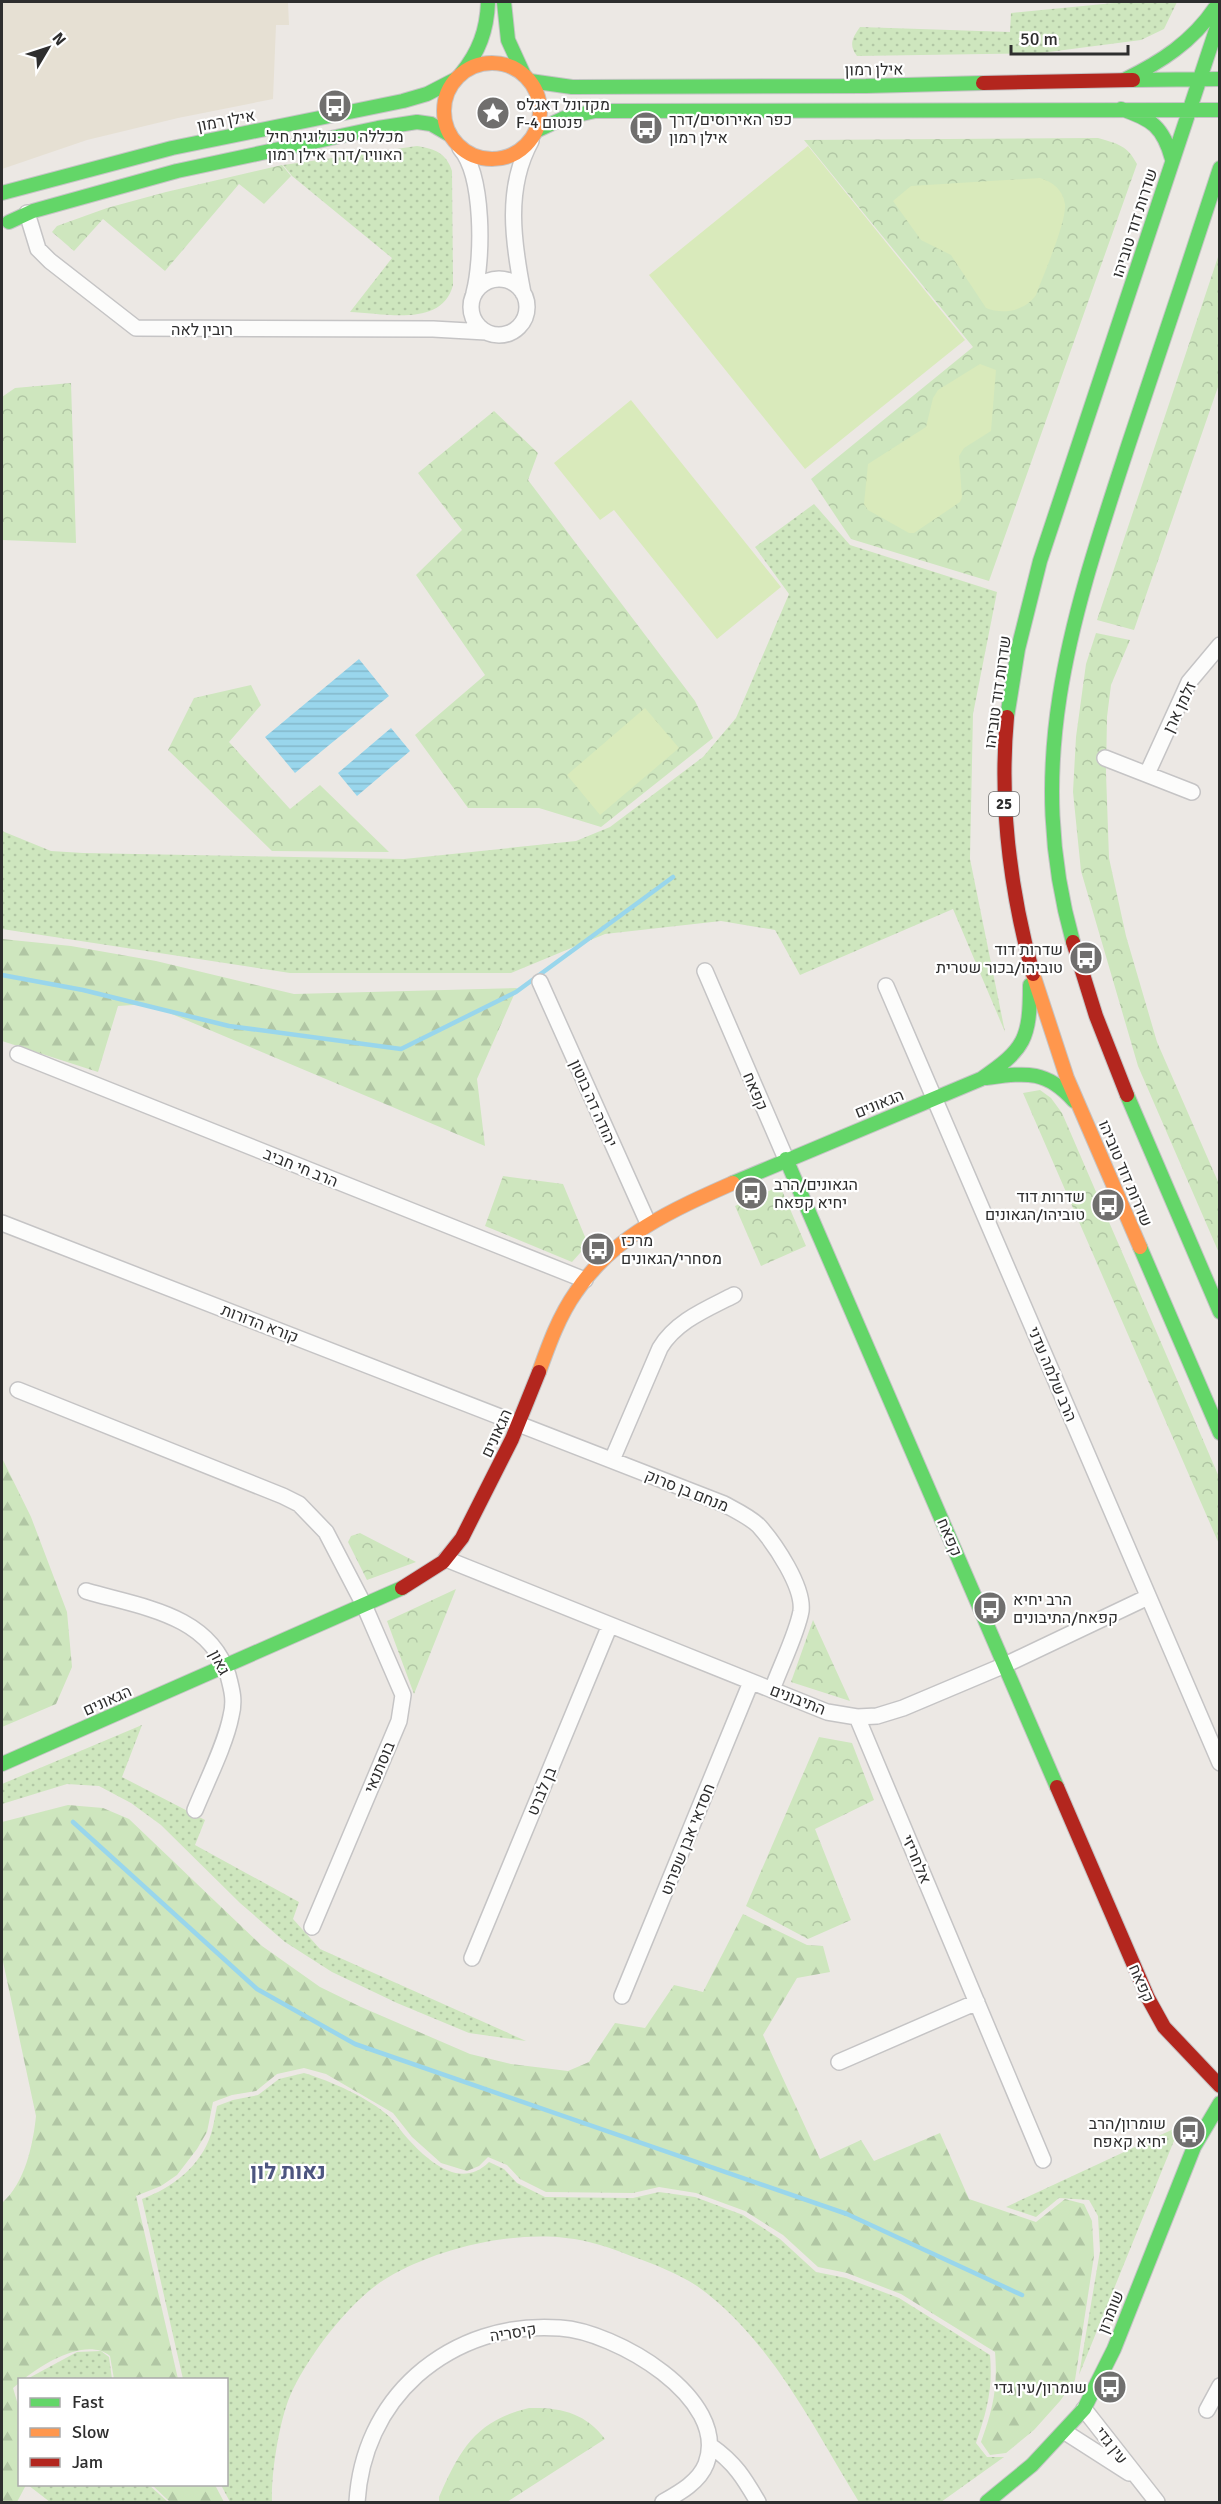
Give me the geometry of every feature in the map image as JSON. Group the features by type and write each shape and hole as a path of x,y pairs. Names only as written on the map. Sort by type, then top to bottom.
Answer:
{"main road":[{"path":"488,2 487,27 483,42 472,62 448,92 444,106 445,121 450,135 460,148 479,158 501,159 514,155 534,136 564,118 595,111 1220,110"},
{"path":"504,2 506,38 540,101 540,116 534,136"},
{"path":"1124,80 1171,55 1197,32 1219,2"},
{"name":"שדרות דוד טוביהו","path":"1220,18 1040,561 1023,627 1013,679 1005,738 1004,799 1008,868 1030,969 1046,1020 1080,1109 1220,1433"},
{"path":"459,76 482,64 497,63 512,67 527,78"},
{"name":"אילן רמון","path":"2,193 172,147 403,101 427,94 459,76"},
{"name":"אילן רמון","path":"527,78 583,87 866,86 1220,79"},
{"path":"1121,109 1144,116 1159,127 1167,140 1172,159"},
{"path":"2,236 9,222 27,213 177,171 378,128 417,122 431,124 450,135"},
{"name":"שדרות דוד טוביהו","path":"1220,168 1086,574 1069,638 1053,742 1051,798 1056,862 1076,956 1092,1005 1111,1060 1220,1312"},
{"path":"1208,203 1220,186"},
{"path":"2,199 9,222"},
{"path":"981,1079 1014,1056 1021,1042 1028,1016 1030,969"},
{"path":"981,1079 1026,1072 1041,1074 1066,1089 1080,1109"},
{"name":"הגאונים","path":"2,1764 364,1605 418,1579 446,1559 476,1514 519,1424 561,1319 585,1280 622,1240 648,1224 786,1159 981,1079"},
{"name":"קפאח","path":"786,1159 1148,1998 1164,2027 1220,2086"},
{"name":"שומרון","path":"987,2502 1032,2466 1084,2409 1114,2349 1194,2147 1220,2103"}],"street":[{"path":"460,148 470,164 476,188 480,257 472,298 472,317 486,332 504,334 520,326 526,310 515,237 513,199 517,170 534,136"},
{"name":"רובין לאה","path":"27,213 38,249 50,261 136,328 433,329 486,332"},
{"path":"472,298 481,285 497,279 514,283 523,293"},
{"name":"רובין לאה","path":"433,329 457,320 468,308 472,298"},
{"name":"זלמן ארן","path":"1147,774 1189,682 1220,645"},
{"path":"1106,758 1192,792"},
{"name":"קפאח","path":"705,971 786,1159"},
{"name":"יהודה דה בוטון","path":"540,982 648,1224"},
{"name":"הרב שלמה עדני","path":"886,986 1220,1763"},
{"name":"הרב חי חביב","path":"18,1054 585,1280"},
{"name":"קורא הדורות","path":"2,1222 519,1424"},
{"path":"612,1460 667,1336 697,1315 734,1295"},
{"path":"18,1390 298,1504 326,1532 364,1605"},
{"name":"מנחם בן סרוק","path":"519,1424 724,1504 758,1524 773,1543 802,1598 800,1614 772,1690"},
{"name":"התיבונים","path":"446,1559 827,1712 857,1717 877,1716 903,1708 1005,1665 1148,1597"},
{"name":"גאון","path":"86,1591 182,1620 208,1639 225,1665 234,1694 231,1719 195,1810"},
{"name":"בוסתנאי","path":"312,1927 399,1721 403,1705 403,1695 364,1605"},
{"name":"בן לברט","path":"472,1958 610,1625"},
{"name":"חסדאי אבן שפרוט","path":"622,1996 751,1682"},
{"name":"אלחריזי","path":"857,1717 1043,2160"},
{"path":"839,2062 977,2002"},
{"name":"קיסריה","path":"357,2502 358,2483 373,2434 387,2408 406,2385 450,2351 501,2331 560,2328 590,2332 623,2346 674,2382 692,2403 710,2433 711,2446"},
{"path":"1207,2410 1220,2386"},
{"name":"עין גדי","path":"1084,2409 1157,2502"},
{"name":"עין גדי","path":"1065,2432 1139,2480"},
{"path":"663,2502 687,2487 699,2476 706,2465 711,2446 729,2459 739,2470 758,2502"}],"shaded area":[{"path":"2,2 288,2 289,25 276,25 273,99 178,118 87,140 2,169"}],"green space":[{"path":"1124,2 1177,2 1164,29 1141,40 1041,53 857,56 852,45 860,27 1010,32 1011,13"},
{"path":"1098,138 1121,146 1130,153 1137,164 989,581 851,539 811,479 973,347 804,140"},
{"path":"417,146 439,152 452,171 453,285 447,299 437,308 425,313 395,315 350,312 392,258 292,176 283,165"},
{"path":"808,146 965,340 805,469 649,275"},
{"path":"282,165 291,176 264,204 239,184 165,271 103,219 74,251 52,232 57,226 107,208"},
{"path":"1040,178 1053,184 1060,191 1064,199 1065,212 1059,235 1036,295 1026,305 1013,310 999,311 986,308 951,255 921,240 893,201 911,186"},
{"path":"1219,254 1219,384 1134,630 1097,620"},
{"path":"980,364 996,370 991,431 964,448 959,456 962,497 960,502 914,533 909,533 868,510 864,504 868,464 926,427 933,398 938,390"},
{"path":"71,383 76,543 2,540 2,397 15,388"},
{"path":"631,400 781,587 717,639 614,510 600,520 554,463"},
{"path":"494,411 538,453 528,480 695,701 713,738 601,827 539,808 468,808 415,735 485,675 416,575 462,530 418,473"},
{"path":"814,504 850,545 997,592 973,714 970,859 1005,1032 953,909 800,975 775,930 721,921 605,934 511,973 290,973 2,929 2,831 51,851 404,859 576,841 610,827 703,757 736,718 789,594 755,547"},
{"path":"1096,633 1130,640 1111,685 1107,717 1109,858 1126,936 1157,1042 1219,1184 1219,1253 1138,1066 1081,871 1073,792 1076,737 1086,664"},
{"path":"251,685 261,705 229,742 290,809 320,785 389,852 272,851 168,750 194,698"},
{"path":"645,708 679,748 600,815 567,775"},
{"path":"2,939 71,946 156,961 294,994 517,988 477,1079 485,1146 148,1004 118,1006 98,1072 2,1041"},
{"path":"1040,1090 1051,1098 1062,1113 1219,1477 1219,1544 1023,1093"},
{"path":"503,1176 563,1184 588,1244 572,1262 485,1226"},
{"path":"780,1186 806,1246 761,1266 735,1206"},
{"path":"2,1458 31,1517 67,1612 72,1667 56,1704 2,1727"},
{"path":"360,1533 416,1562 367,1580 348,1542 351,1536"},
{"path":"456,1589 414,1694 387,1621"},
{"path":"813,1620 850,1701 791,1682"},
{"path":"142,1725 122,1777 205,1820 195,1845 299,1902 293,1919 320,1949 526,2041 469,2033 397,2003 332,1972 285,1942 240,1903 161,1825 131,1803 99,1786 67,1784 2,1804 2,1784"},
{"path":"819,1737 852,1743 874,1800 815,1829 851,1920 808,1939 746,1906"},
{"path":"68,1805 103,1808 129,1819 262,1946 320,1987 470,2054 511,2064 568,2071 589,2062 615,2023 645,2028 674,1985 703,1992 743,1914 807,1945 823,1946 830,1972 797,1978 763,2035 820,2159 861,2140 874,2161 940,2133 969,2199 1036,2222 1065,2199 1084,2204 1092,2221 1094,2256 1075,2380 1034,2430 1006,2453 990,2455 981,2442 994,2398 995,2352 901,2294 847,2273 818,2267 783,2235 745,2211 696,2193 659,2187 633,2193 546,2192 520,2179 507,2165 488,2157 479,2166 467,2171 441,2163 412,2137 393,2113 326,2074 304,2068 277,2074 256,2091 232,2095 213,2102 207,2132 177,2175 161,2186 136,2196 178,2378 114,2378 110,2356 90,2349 66,2354 25,2378 18,2378 18,2384 13,2388 18,2405 18,2486 25,2486 17,2502 2,2502 2,2203 17,2185 22,2174 33,2139 36,2116 2,1957 2,1822"},
{"path":"304,2073 338,2085 361,2097 390,2117 416,2148 446,2170 467,2173 478,2170 489,2162 504,2169 517,2183 545,2197 633,2198 659,2192 695,2197 743,2215 780,2239 816,2272 846,2278 899,2298 990,2355 991,2378 988,2399 976,2443 987,2457 1004,2457 941,2502 859,2502 807,2415 769,2358 723,2307 697,2286 665,2269 599,2245 566,2238 521,2237 473,2244 427,2259 387,2278 359,2300 318,2347 290,2396 276,2448 272,2502 230,2502 222,2486 228,2486 228,2378 183,2378 142,2199 164,2189 193,2166 206,2146 212,2131 217,2106 258,2095 279,2079"},
{"path":"1180,2126 1079,2375 1100,2251 1098,2216 1089,2200 1059,2198 1036,2217 1006,2207"},
{"path":"101,2351 109,2357 112,2378 29,2378 77,2352"},
{"path":"529,2408 572,2413 598,2430 605,2439 507,2502 439,2502 439,2497 454,2465 482,2429 510,2414"},
{"path":"29,2486 150,2486 168,2502 50,2502"},
{"path":"153,2486 216,2486 224,2502 170,2502"}],"water":[{"path":"359,659 389,696 295,773 265,737"},
{"path":"391,728 410,751 357,796 338,773"}],"waterway":[{"path":"2,975 83,990 229,1026 401,1049 516,992 673,877"},
{"path":"73,1822 257,1989 355,2044 847,2214 1022,2295"}],"traffic: fast":[{"path":"461,74 481,40 488,2"},
{"path":"504,2 508,40 524,75"},
{"path":"1124,80 1175,50 1196,31 1215,8"},
{"path":"1007,717 1018,649 1040,561 1220,18"},
{"path":"2,193 172,148 403,101 427,94 456,79"},
{"path":"1133,80 1220,79"},
{"path":"530,81 572,87 866,86 983,83"},
{"path":"1121,109 1155,126 1165,139 1172,159"},
{"path":"536,131 564,118 595,111 1220,110"},
{"path":"9,222 33,211 177,171 378,128 417,122 431,124 450,135"},
{"path":"1073,942 1058,875 1052,811 1054,749 1061,689 1073,628 1089,568 1220,168"},
{"path":"981,1079 1007,1059 1022,1041 1029,1018 1030,985"},
{"path":"986,1078 1012,1075 1044,1078 1054,1083 1074,1101"},
{"path":"733,1183 981,1079"},
{"path":"1127,1095 1220,1312"},
{"path":"786,1159 1057,1787"},
{"path":"1140,1247 1220,1433"},
{"path":"2,1764 402,1588"},
{"path":"987,2502 1032,2465 1084,2409 1114,2349 1194,2147 1220,2103"}],"traffic: slow":[{"path":"492,63 510,66 526,77 537,93 540,111 537,129 526,145 510,156 492,159 474,156 458,145 447,129 444,111 447,93 458,77 474,66 492,63"},
{"path":"1033,974 1067,1078 1140,1247"},
{"path":"539,1372 564,1311 591,1272 608,1255 646,1226 733,1183"}],"traffic: jam":[{"path":"983,83 1133,80"},
{"path":"1007,717 1004,782 1008,847 1018,911 1033,974"},
{"path":"1073,942 1096,1016 1127,1095"},
{"path":"402,1588 443,1562 462,1538 512,1439 539,1372"},
{"path":"1057,1787 1148,1998 1164,2027 1220,2086"}],"place":[{"name":"מכללה טכנולוגית חיל האוויר/דרך אילן רמון","path":"335,106"},
{"name":"מקדונל דאגלס F-4 פנטום","path":"493,113"},
{"name":"כפר האירוסים/דרך אילן רמון","path":"646,128"},
{"name":"שדרות דוד טוביהו/בכור שטרית","path":"1086,958"},
{"name":"הגאונים/הרב יחיא קפאח","path":"751,1193"},
{"name":"שדרות דוד טוביהו/הגאונים","path":"1108,1205"},
{"name":"מרכז מסחרי/הגאונים","path":"598,1249"},
{"name":"הרב יחיא קפאח/התיבונים","path":"990,1608"},
{"name":"שומרון/הרב יחיא קאפח","path":"1189,2132"},
{"name":"שומרון/עין גדי","path":"1110,2387"}],"district":[{"name":"נאות לון","path":"288,2171"}]}
